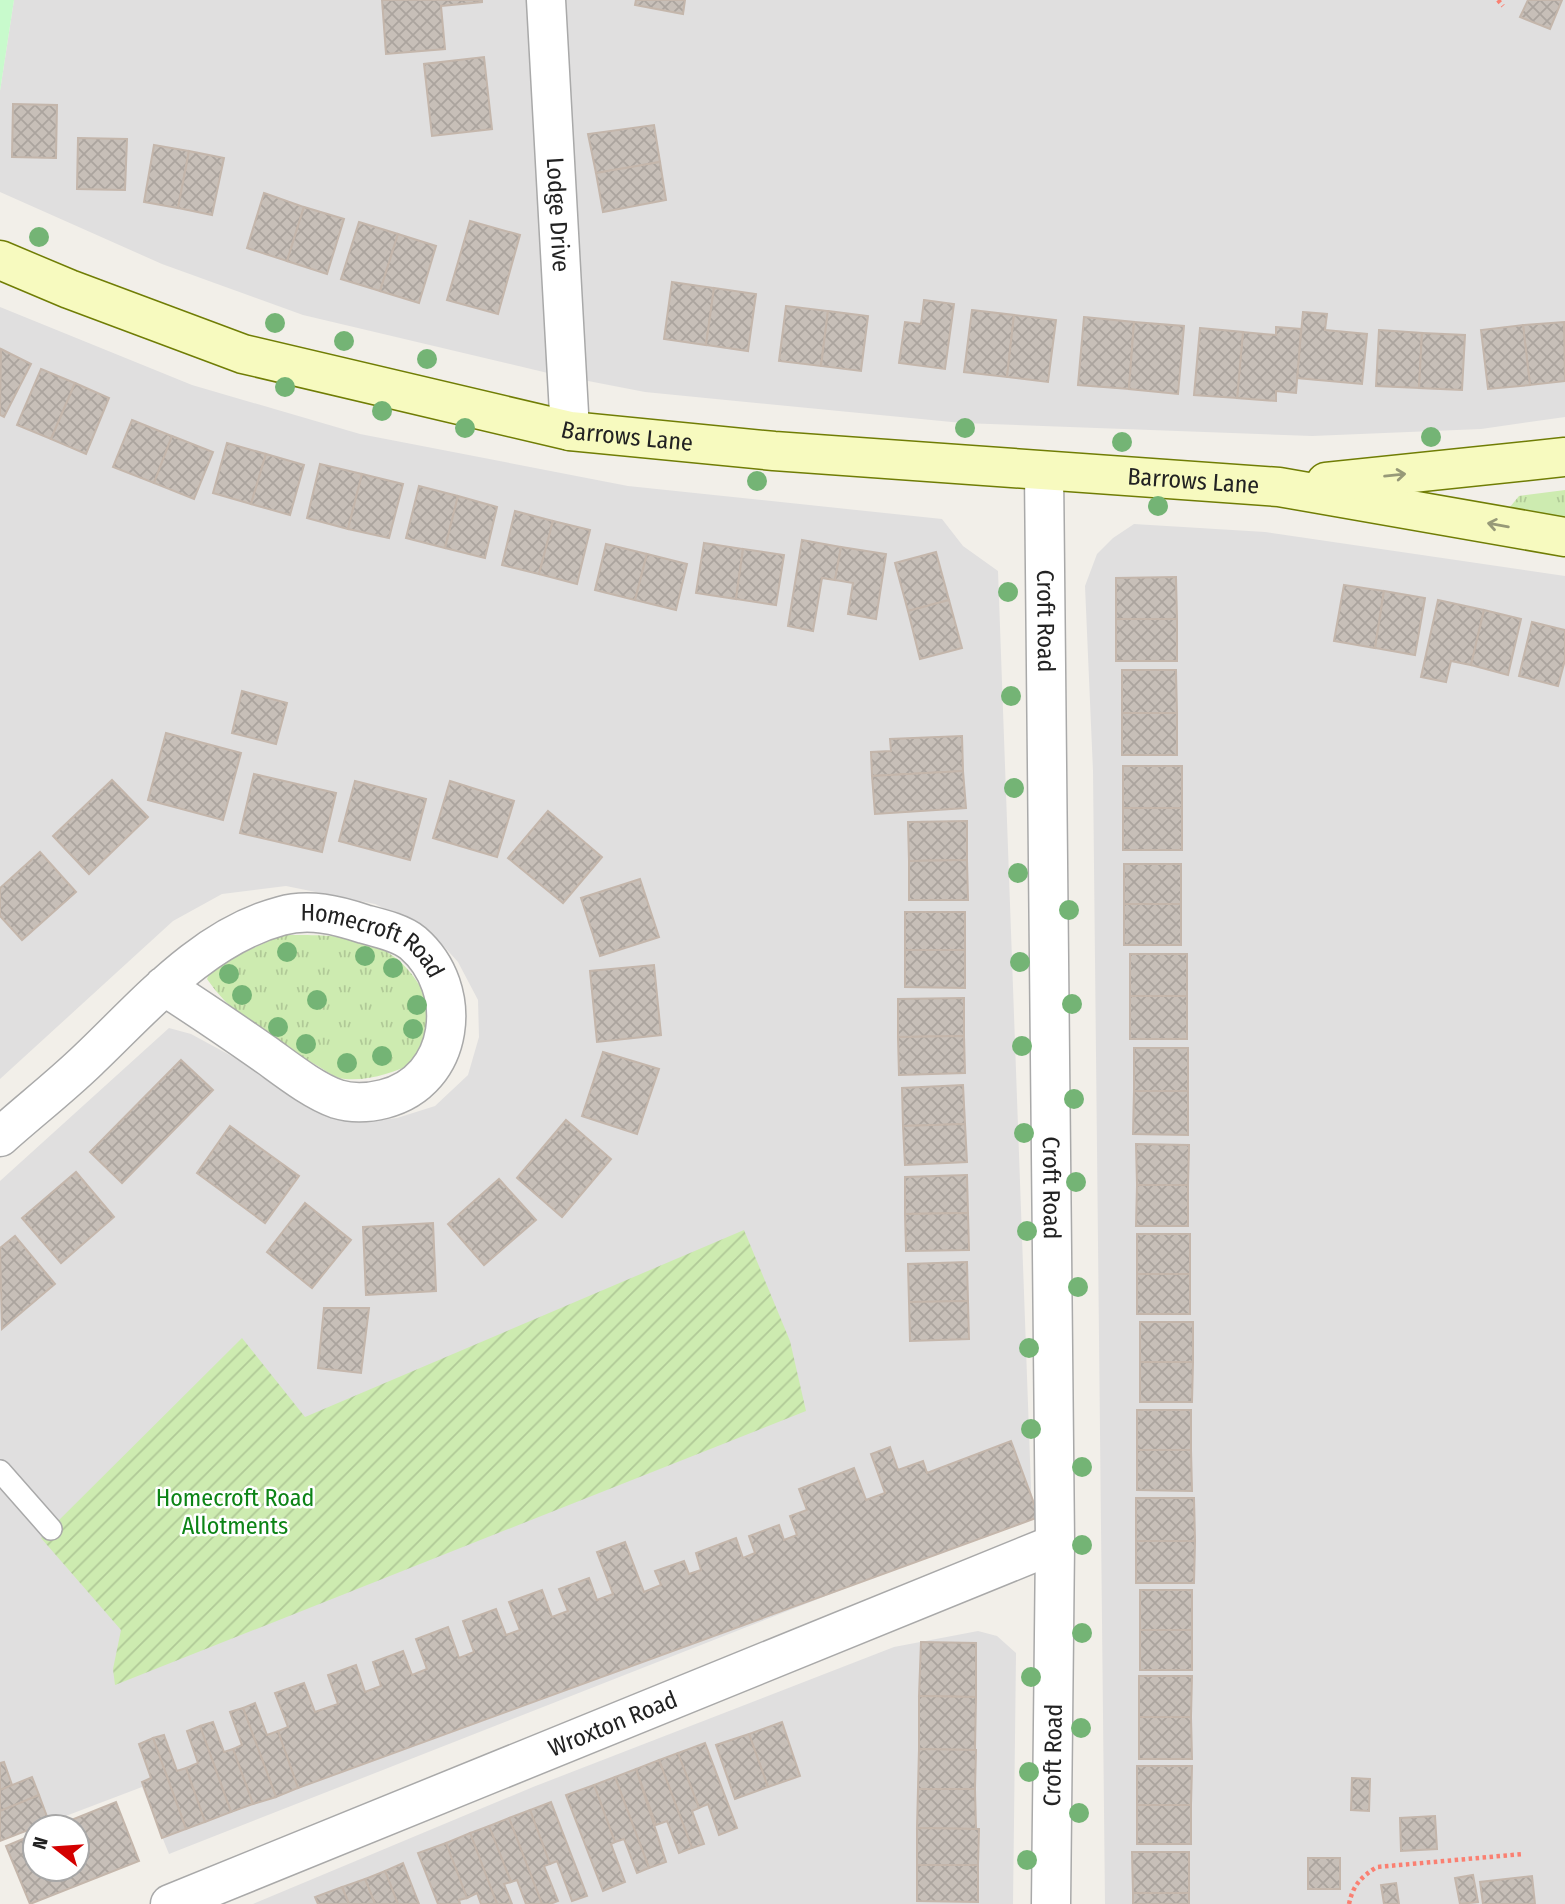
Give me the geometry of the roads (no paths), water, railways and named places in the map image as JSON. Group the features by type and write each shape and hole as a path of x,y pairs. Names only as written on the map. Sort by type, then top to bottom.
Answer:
{"street":[{"name":"Lodge Drive","path":"546,0 570,431"},
{"name":"Barrows Lane","path":"0,260 69,289 243,354 570,431 1044,471 1279,487 1565,537"},
{"name":"Barrows Lane","path":"1279,487 1565,457"},
{"name":"Croft Road","path":"1044,471 1055,1544 1051,1904"},
{"name":"Homecroft Road","path":"0,1137 86,1062 164,986 239,931 283,915 330,913 411,942 428,960 443,989 447,1022 440,1057 425,1076 406,1092 363,1103 336,1098 325,1092 164,986"},
{"name":"Wroxton Road","path":"170,1904 1055,1544"}],"lane":[{"path":"0,1471 51,1528"}],"park label":[{"name":"Homecroft Road Allotments","path":"235,1512"}]}
